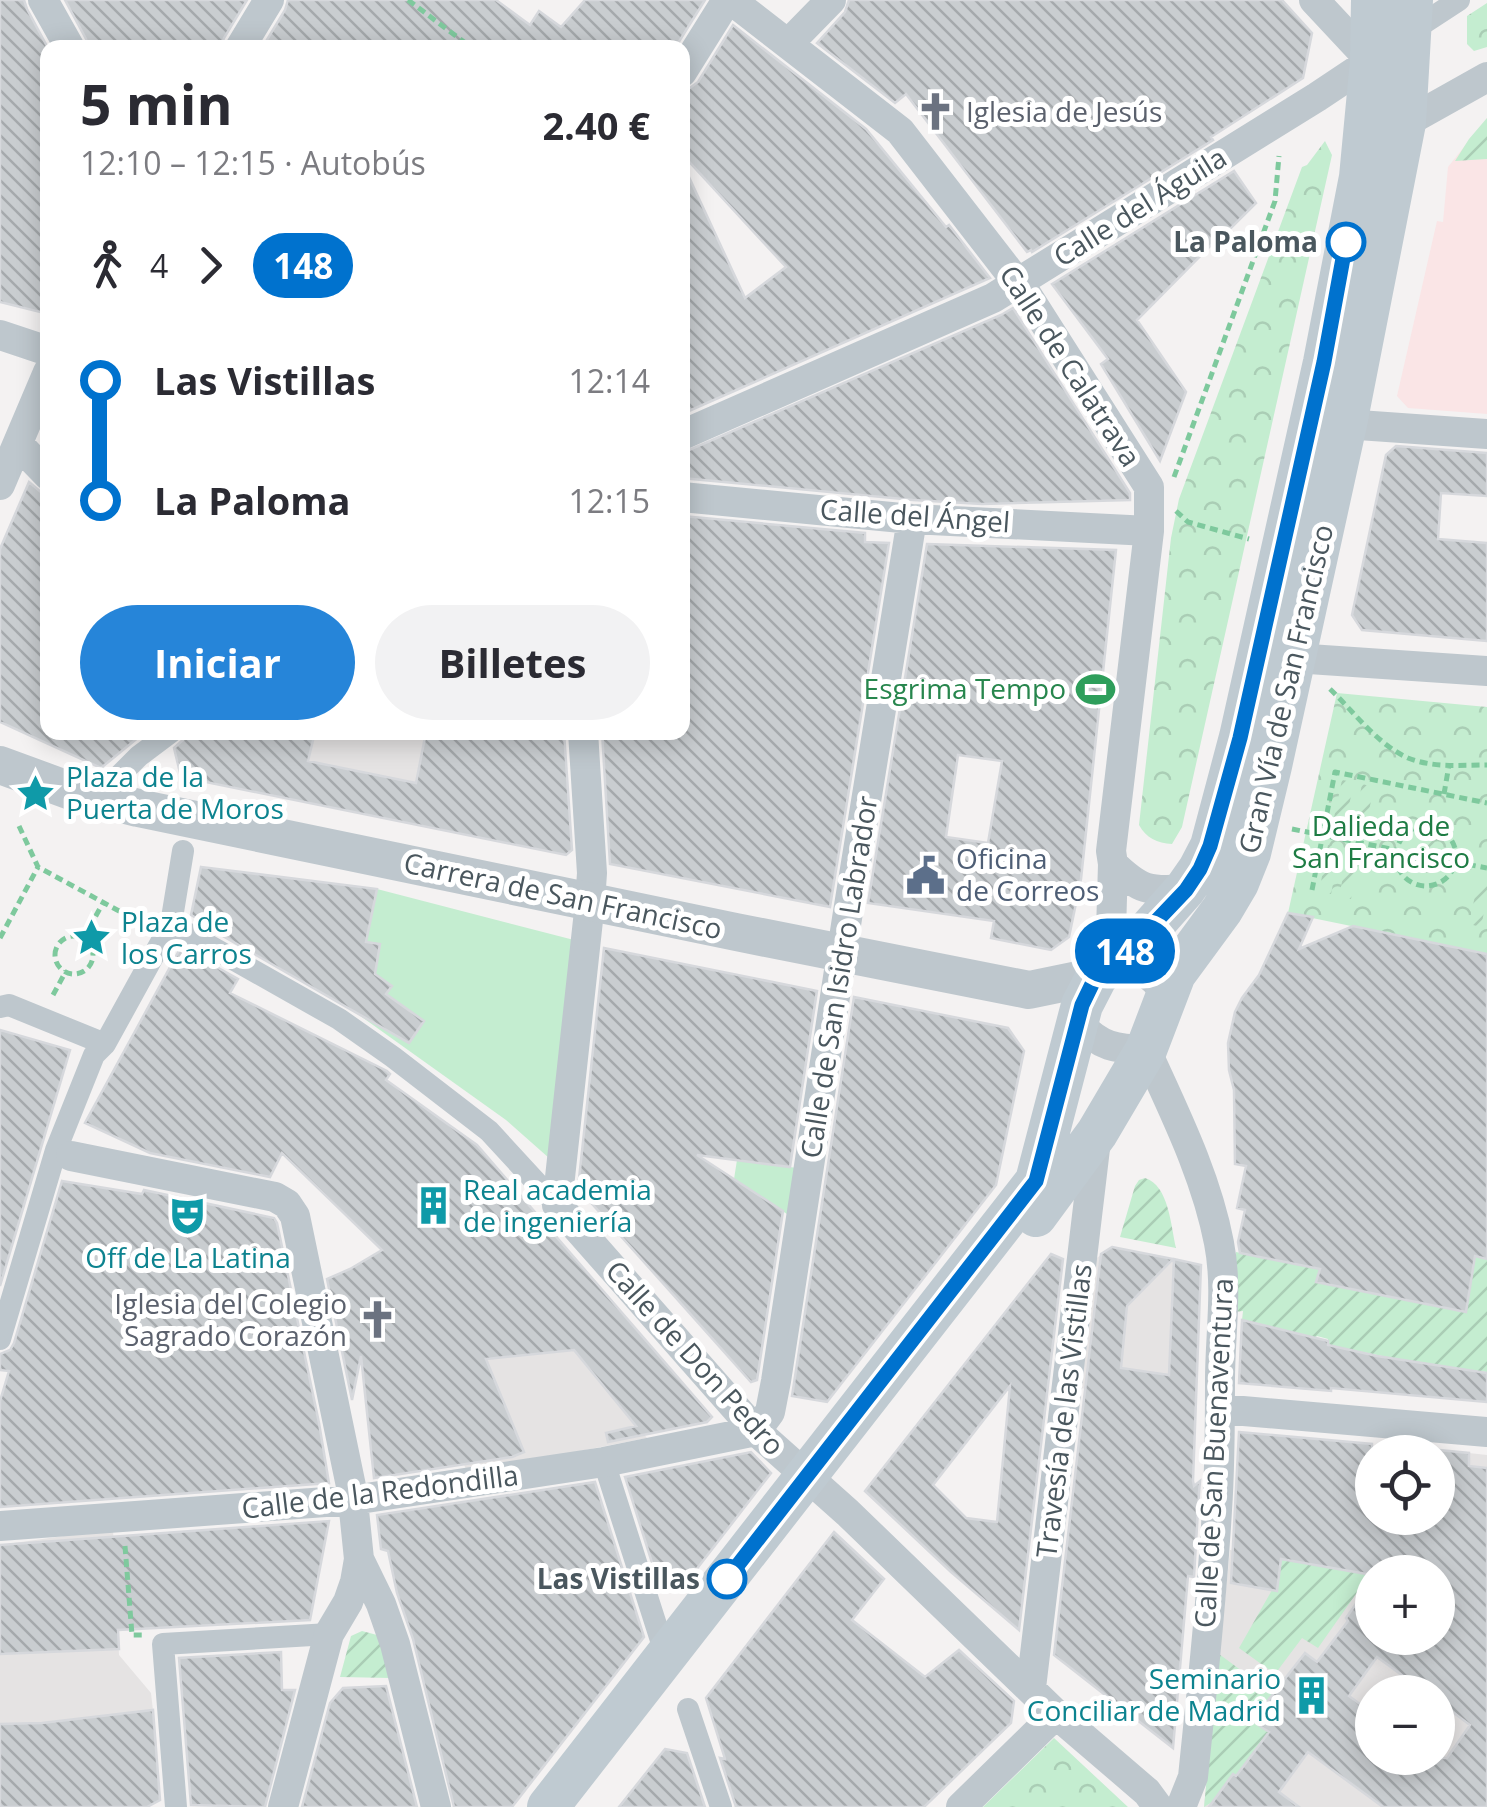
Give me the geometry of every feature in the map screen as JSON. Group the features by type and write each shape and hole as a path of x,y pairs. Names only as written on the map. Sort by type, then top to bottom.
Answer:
{"main road":[{"name":"Gran Vía de San Francisco","path":"1167,994 1185,960 1238,883 1250,853 1294,658 1328,423 1324,362 1360,177 1372,0"},
{"name":"Gran Vía de San Francisco","path":"1103,970 1186,890 1210,846 1328,423 1405,123 1411,16"},
{"path":"1045,1187 1082,1005 1103,970"},
{"path":"582,1807 815,1484 1045,1187 1097,1133 1146,1050 1167,994"},
{"path":"548,1807 666,1656 815,1484"}],"street":[{"path":"43,0 66,40"},
{"path":"245,40 269,0"},
{"path":"690,60 729,0"},
{"name":"Calle de Calatrava","path":"729,0 900,131 1018,282 1149,487 1148,531 1110,851 1113,864 1103,970"},
{"path":"788,44 830,0"},
{"path":"1314,0 1370,61"},
{"path":"1411,16 1459,0"},
{"name":"Calle del Águila","path":"690,431 993,298 1370,61"},
{"path":"1405,123 1487,78"},
{"path":"0,335 40,348"},
{"path":"0,485 40,391"},
{"path":"1328,423 1487,434"},
{"path":"18,444 40,467"},
{"name":"Calle del Ángel","path":"690,497 912,519 1148,531"},
{"name":"Calle de San Isidro Labrador","path":"756,1431 770,1412 912,519"},
{"path":"1294,658 1487,672"},
{"path":"0,764 97,798 160,740"},
{"path":"557,1205 592,873 584,740"},
{"name":"Carrera de San Francisco","path":"97,798 1029,990 1079,1023"},
{"path":"0,1340 100,1049 170,924 183,851"},
{"path":"1113,864 1125,876 1155,892 1186,890"},
{"name":"Calle de Don Pedro","path":"170,924 339,1018 490,1131 756,1431 1056,1714 1147,1792 1158,1807"},
{"path":"1103,970 1137,967 1153,977 1167,994"},
{"name":"Carrera de San Francisco","path":"1029,990 1103,970"},
{"path":"0,1007 9,1006 100,1049"},
{"path":"1079,1023 1090,1036 1108,1046 1146,1050"},
{"name":"Calle de San Buenaventura","path":"1146,1050 1205,1189 1220,1246 1225,1287 1218,1508 1194,1777 1181,1807"},
{"name":"Travesía de las Vistillas","path":"1031,1688 1097,1133"},
{"path":"63,1153 275,1197 287,1204 295,1216 354,1500 359,1560 348,1602 329,1634 283,1807"},
{"path":"1220,1409 1487,1432"},
{"name":"Calle de la Redondilla","path":"0,1526 354,1500 604,1462 756,1431"},
{"path":"604,1462 666,1656"},
{"path":"359,1560 396,1644 436,1807"},
{"path":"176,1807 164,1644 329,1634"},
{"path":"688,1709 721,1807"},
{"path":"961,1807 1056,1714"}],"path":[{"path":"408,0 461,40"},
{"path":"1172,483 1275,201 1283,118"},
{"path":"1188,522 1251,540"},
{"path":"1328,687 1383,742 1409,758 1449,765 1487,765"},
{"path":"1444,794 1449,765"},
{"path":"1312,890 1335,772 1487,802"},
{"path":"19,826 38,867 142,924"},
{"path":"1434,827 1450,837 1455,862 1443,881 1424,886 1405,878 1399,870 1396,850 1406,833 1414,828 1434,827"},
{"path":"1290,828 1396,850"},
{"path":"1455,862 1487,868"},
{"path":"0,938 38,867"},
{"path":"84,939 103,903"},
{"path":"70,936 84,939 92,951 91,963 82,972 63,970 56,960 59,942 70,936"},
{"path":"126,1560 132,1635"}],"shaded area":[{"path":"1487,118 1487,414 1408,408 1397,396 1437,221 1443,222 1448,167"},
{"path":"196,740 463,740 448,831 181,777 176,755"},
{"path":"1112,1247 1201,1265 1196,1406 1080,1388 1094,1260"},
{"path":"606,1296 712,1417 641,1431 647,1438 467,1473 423,1344"},
{"path":"1469,1453 1487,1455 1487,1807 1204,1807 1230,1550 1355,1572 1355,1655 1455,1655 1455,1587"},
{"path":"113,1529 119,1655 151,1693 157,1746 0,1761 0,1545"}],"green space":[{"path":"1487,3 1487,47 1474,51 1467,44 1467,16"},
{"path":"1487,118 1487,159 1455,161 1469,139"},
{"path":"1325,141 1332,155 1182,827 1172,844 1162,842 1139,825 1171,538 1179,499 1302,167"},
{"name":"Dalieda de San Francisco","path":"1337,693 1487,707 1487,954 1288,913"},
{"path":"1342,780 1354,782 1344,829 1332,827"},
{"path":"1362,784 1374,787 1364,834 1353,831"},
{"path":"1425,839 1437,844 1442,856 1437,868 1425,873 1413,868 1408,856 1413,844"},
{"path":"1328,845 1340,848 1331,894 1319,892"},
{"path":"1349,849 1360,852 1351,899 1339,896"},
{"path":"1479,877 1487,879 1481,927 1469,924"},
{"path":"377,889 574,940 549,1158 506,1120 352,1010"},
{"path":"737,1160 797,1168 790,1216 734,1179"},
{"path":"1145,1178 1153,1182 1164,1198 1176,1248 1120,1237 1135,1186"},
{"path":"1236,1252 1320,1269 1317,1282 1465,1312 1475,1256 1487,1259 1487,1372 1328,1345 1328,1339 1242,1320 1243,1311 1235,1312"},
{"path":"1281,1559 1355,1571 1355,1595 1318,1648 1302,1638 1275,1674 1239,1648 1272,1590"},
{"path":"362,1631 377,1635 391,1678 340,1677 351,1636"},
{"path":"1219,1654 1273,1694 1255,1722 1269,1732 1236,1776 1232,1775 1204,1807"},
{"path":"1054,1738 1128,1807 983,1807"}],"building":[{"path":"0,0 24,0 44,40 40,40 40,312 0,302"},
{"path":"65,0 247,0 223,40 86,39"},
{"path":"288,0 496,0 530,25 539,11 561,27 585,0 705,0 680,40 267,40"},
{"path":"849,0 1282,0 1312,33 1303,78 1211,137 1213,140 1027,252 906,94 895,103 817,43 845,12"},
{"path":"733,25 866,129 990,278 690,410 690,179 745,298 786,267 690,163 690,88 698,82"},
{"path":"1234,171 1256,203 1137,320 1186,392 1160,461 1101,364 1108,359 1052,284"},
{"path":"1013,308 1130,493 1130,500 982,504 690,479 690,450"},
{"path":"1396,446 1487,453 1487,496 1441,493 1438,539 1487,543 1487,641 1362,630 1352,615 1386,455"},
{"path":"29,482 40,491 40,740 135,740 101,768 0,722 0,549"},
{"path":"690,517 865,533 865,542 889,543 830,907 610,864 602,740 690,740"},
{"path":"927,544 1116,550 1081,879 1069,937 1051,950 991,938 994,921 868,903","holes":["958,755 1002,761 988,843 946,837"]},
{"path":"183,740 313,740 308,761 416,783 424,740 565,740 572,850 566,855 181,777 174,748"},
{"path":"201,867 377,889 366,942 380,944 375,974 392,986 386,994 424,1021 409,1043 195,920 191,915"},
{"path":"1288,913 1313,917 1299,949 1353,926 1487,954 1487,1259 1475,1256 1466,1312 1316,1282 1320,1269 1240,1253 1238,1242 1245,1210 1237,1208 1246,1166 1235,1164 1234,1090 1228,1043 1235,1012 1259,975"},
{"path":"181,947 238,979 230,993 387,1071 390,1074 386,1080 477,1145 712,1417 707,1422 608,1442 606,1433 636,1426 574,1350 486,1359 524,1452 374,1478 361,1356 352,1400 327,1279 382,1250 282,1153 270,1177 150,1153 85,1123"},
{"path":"604,948 817,991 790,1167 697,1155 783,1211 757,1380 751,1382 578,1188"},
{"path":"854,997 1008,1028 1024,1051 996,1185 827,1402 792,1396"},
{"path":"0,1030 70,1050 0,1286"},
{"path":"62,1181 142,1194 144,1190 274,1218 329,1483 0,1507 0,1401 9,1371 0,1370 0,1354 10,1350 14,1343"},
{"path":"1112,1247 1173,1259 1127,1306 1121,1368 1169,1375 1174,1259 1201,1265 1194,1486 1200,1481 1194,1577 1188,1576 1173,1748 1054,1655 1101,1254"},
{"path":"1051,1254 1063,1259 1019,1630 865,1491","holes":["1010,1386 997,1522 966,1518 933,1485"]},
{"path":"1242,1320 1377,1356 1487,1373 1487,1402 1239,1383"},
{"path":"1239,1432 1355,1442 1355,1535 1455,1535 1455,1452 1469,1453 1469,1466 1487,1468 1487,1807 1383,1807 1308,1752 1279,1792 1299,1807 1209,1807 1269,1732 1254,1722 1262,1708 1305,1653 1317,1662 1355,1605 1355,1655 1455,1655 1455,1555 1355,1555 1355,1572 1281,1559 1277,1591 1231,1583"},
{"path":"751,1452 771,1473 682,1588 659,1585 625,1477"},
{"path":"595,1482 644,1637 512,1807 454,1807 413,1639 388,1551 381,1549 377,1515"},
{"path":"329,1521 310,1620 118,1630 119,1649 0,1654 0,1545"},
{"path":"834,1532 884,1579 852,1620 925,1677 959,1650 1014,1701 1011,1723 924,1807 736,1807 706,1698"},
{"path":"281,1652 282,1690 295,1690 265,1807 191,1805 179,1658"},
{"path":"386,1686 417,1807 302,1807 330,1703 343,1688"},
{"path":"153,1710 160,1800 147,1807 0,1807 0,1724"},
{"path":"665,1749 687,1753 705,1807 619,1807"}],"bus line":[{"name":"148","path":"727,1579 1036,1181 1088,990 1096,976 1186,890 1200,869 1240,738 1324,362 1346,242"}],"place":[{"name":"Iglesia de Jesús","path":"936,112"},
{"name":"La Paloma","path":"1346,242"},
{"name":"Esgrima Tempo","path":"1096,689"},
{"name":"Plaza de la Puerta de Moros","path":"36,793"},
{"name":"Oficina de Correos","path":"926,875"},
{"name":"Plaza de los Carros","path":"91,938"},
{"name":"Real academia de ingeniería","path":"433,1206"},
{"name":"Off de La Latina","path":"188,1216"},
{"name":"Iglesia del Colegio Sagrado Corazón","path":"377,1320"},
{"name":"Las Vistillas","path":"727,1579"},
{"name":"Seminario Conciliar de Madrid","path":"1311,1695"}]}
